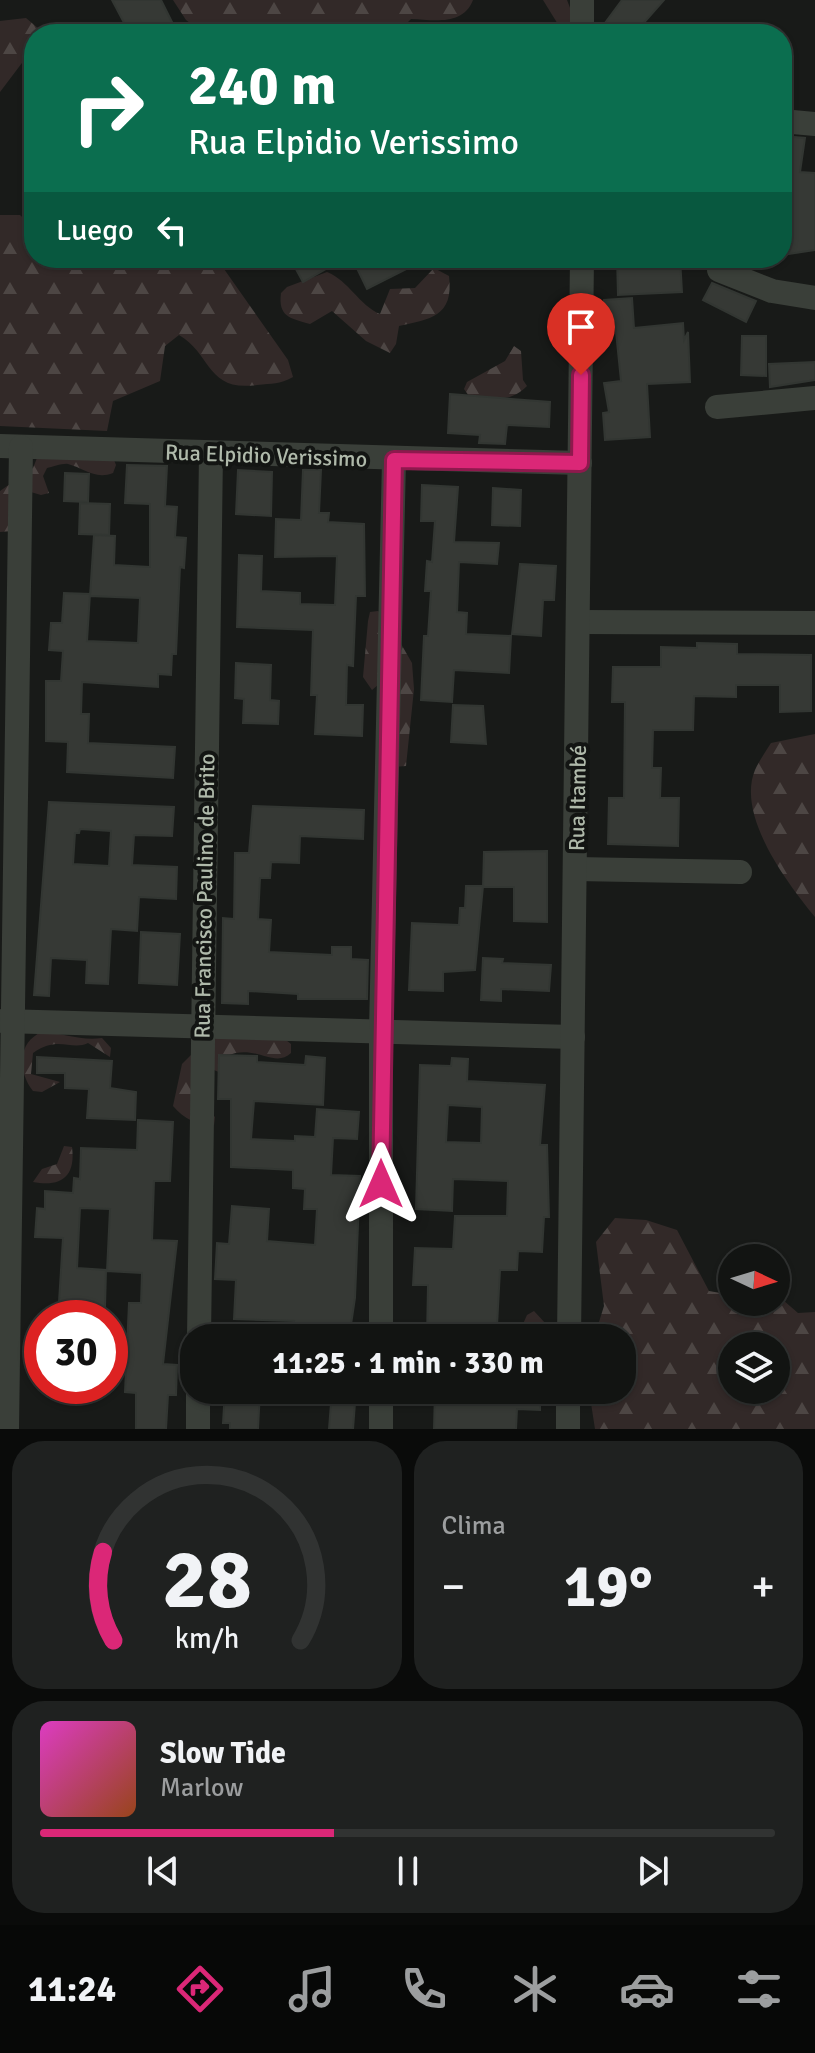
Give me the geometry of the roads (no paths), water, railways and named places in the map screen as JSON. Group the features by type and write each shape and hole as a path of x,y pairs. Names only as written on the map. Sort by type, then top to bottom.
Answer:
{"street":[{"path":"582,0 582,24"},
{"path":"792,122 815,124"},
{"name":"Rua Itambé","path":"569,1324 582,268"},
{"path":"719,270 772,291 815,298"},
{"path":"717,407 815,398"},
{"path":"7,1429 10,447"},
{"name":"Rua Elpidio Verissimo","path":"10,447 580,463"},
{"name":"Rua Francisco Paulino de Brito","path":"199,1324 211,453"},
{"path":"381,1324 381,1030 394,460"},
{"path":"580,622 815,623"},
{"path":"576,869 740,872"},
{"path":"8,1022 573,1037"},
{"path":"198,1404 198,1429"},
{"path":"381,1404 381,1429"},
{"path":"568,1404 568,1429"}]}
